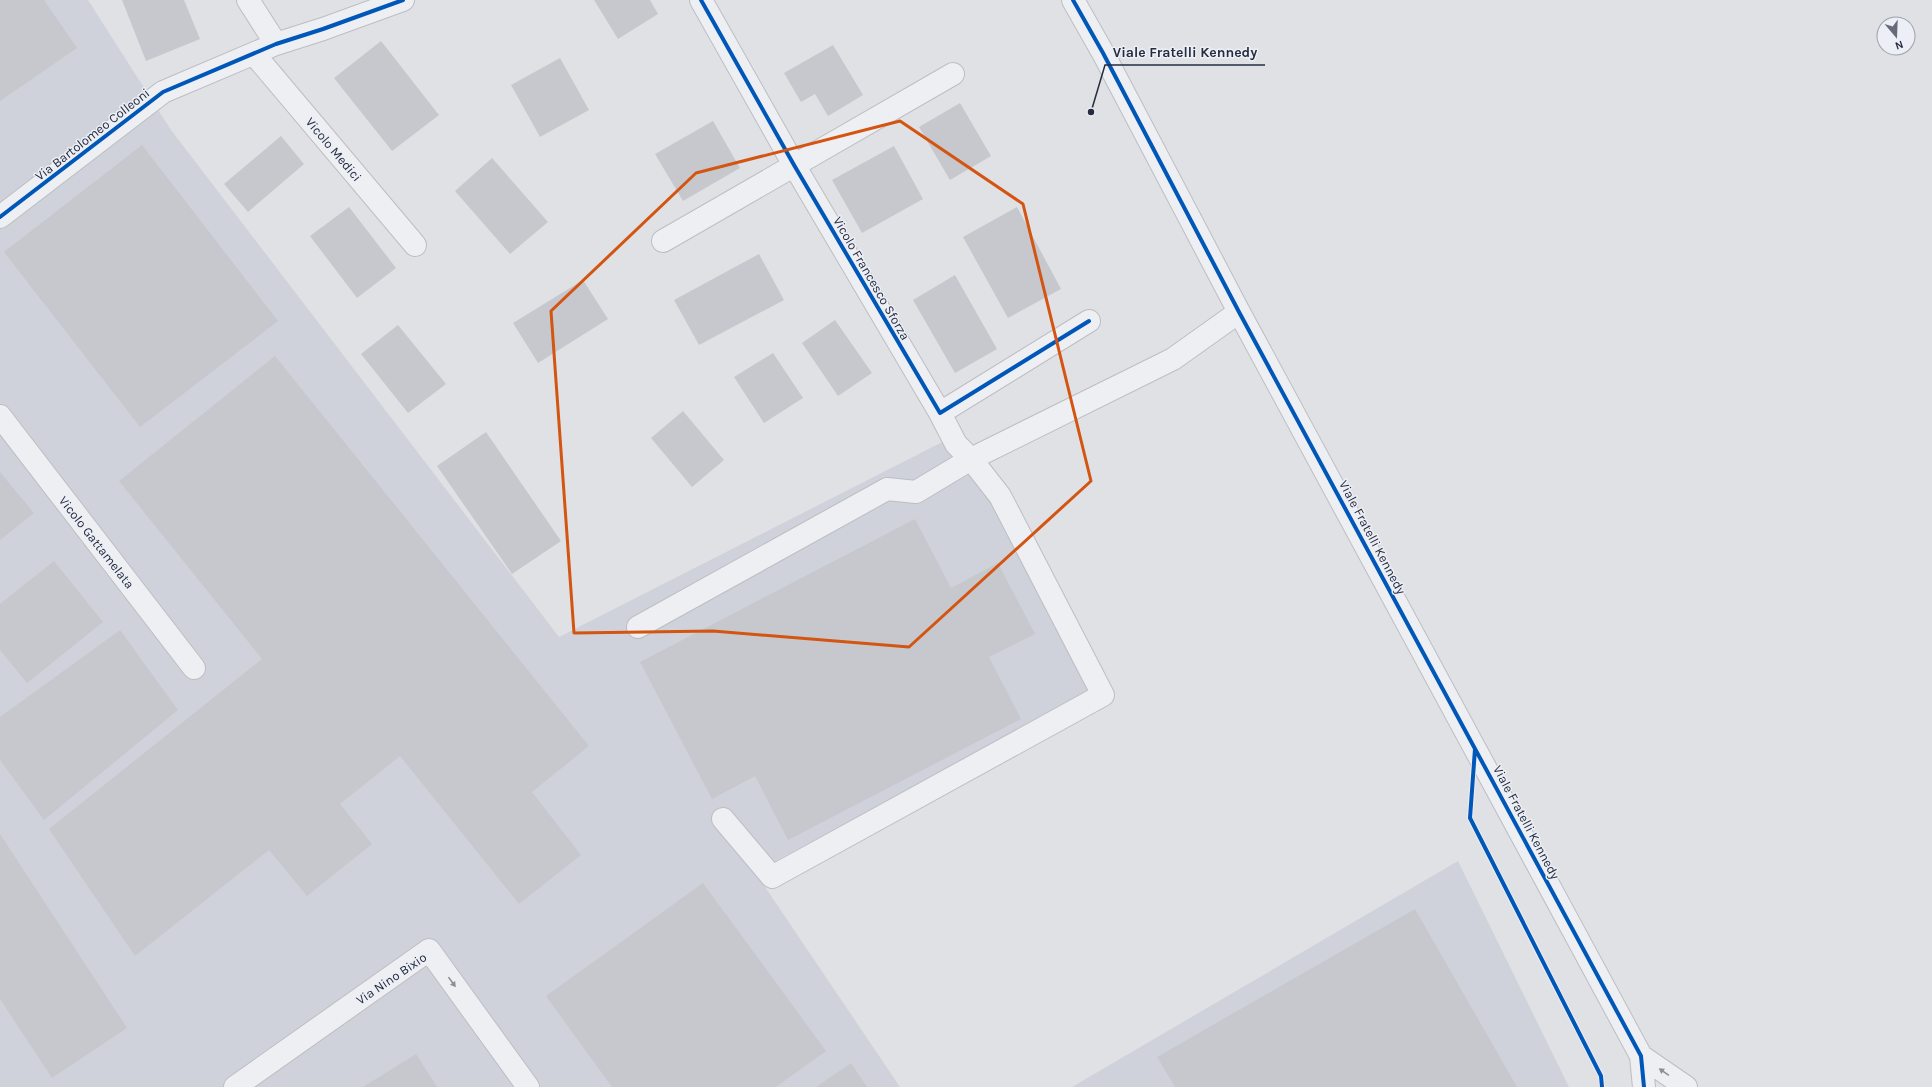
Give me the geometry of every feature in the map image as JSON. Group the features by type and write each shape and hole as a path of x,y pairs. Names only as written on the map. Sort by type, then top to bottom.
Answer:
{"street":[{"path":"248,0 276,44"},
{"name":"Via Bartolomeo Colleoni","path":"0,217 163,92 276,44 323,29 403,0"},
{"name":"Vicolo Francesco Sforza","path":"701,0 794,166 940,413 956,444 971,459 1000,496 1102,695 772,877 723,818"},
{"name":"Viale Fratelli Kennedy","path":"1073,0 1110,65 1239,312 1641,1056 1644,1087"},
{"name":"Vicolo Medici","path":"254,54 414,245"},
{"path":"663,241 953,74"},
{"path":"638,627 888,489 916,492 971,459 1173,359 1239,312"},
{"path":"940,413 1089,321"},
{"name":"Vicolo Gattamelata","path":"0,416 194,668"},
{"name":"Via Nino Bixio","path":"235,1087 429,950 528,1087"},
{"name":"Viale Fratelli Kennedy","path":"1641,1056 1686,1087"}],"highlighted area":[{"path":"900,121 1023,204 1091,481 909,647 713,631 574,633 551,311 696,173"}],"shaded area":[{"path":"0,0 88,0 171,130 559,637 960,433 1095,689 755,872 900,1087 0,1087"},
{"path":"1458,861 1569,1087 1072,1087"}],"building":[{"path":"0,0 44,0 77,48 0,101"},
{"path":"122,0 184,0 200,39 146,61"},
{"path":"594,0 650,0 658,14 618,39"},
{"path":"381,41 439,115 392,151 334,78"},
{"path":"833,45 863,95 828,116 815,94 801,102 784,73"},
{"path":"560,58 589,110 540,137 511,85"},
{"path":"960,103 991,156 950,180 919,127"},
{"path":"713,121 740,168 683,201 655,154"},
{"path":"281,136 304,164 248,212 224,184"},
{"path":"142,145 278,321 140,427 4,252"},
{"path":"894,146 923,199 862,233 832,180"},
{"path":"492,158 548,222 510,254 455,191"},
{"path":"349,207 396,268 357,298 310,236"},
{"path":"1017,207 1061,289 1008,318 963,237"},
{"path":"759,254 784,300 699,345 674,300"},
{"path":"955,275 997,349 955,373 913,300"},
{"path":"583,280 608,319 538,363 513,323"},
{"path":"835,320 872,373 838,396 802,343"},
{"path":"398,325 446,384 408,413 361,354"},
{"path":"773,353 803,398 764,423 734,377"},
{"path":"275,356 589,746 532,792 581,855 519,904 400,756 340,804 372,844 307,896 269,850 135,956 49,829 262,659 119,481"},
{"path":"683,411 724,460 692,487 651,438"},
{"path":"486,432 561,541 512,574 437,466"},
{"path":"0,472 34,513 0,540"},
{"path":"915,519 951,588 998,563 1035,634 989,657 1021,719 788,840 755,776 712,799 640,662"},
{"path":"54,561 103,622 27,683 0,650 0,604"},
{"path":"120,630 178,710 44,820 0,760 0,717"},
{"path":"0,834 127,1028 52,1078 0,999"},
{"path":"703,883 826,1051 776,1087 612,1087 546,996"},
{"path":"1415,909 1517,1087 1175,1087 1157,1057"},
{"path":"416,1054 437,1087 363,1087"},
{"path":"851,1063 867,1087 816,1087"}],"cycle path":[{"path":"0,217 163,92 276,44 323,29 403,0"},
{"path":"701,0 794,165 940,413 1089,321"},
{"path":"1073,0 1103,53 1239,312 1641,1056 1644,1087"},
{"path":"1475,749 1470,818 1601,1076 1602,1087"}],"place":[{"name":"Viale Fratelli Kennedy","path":"1091,112"}]}
